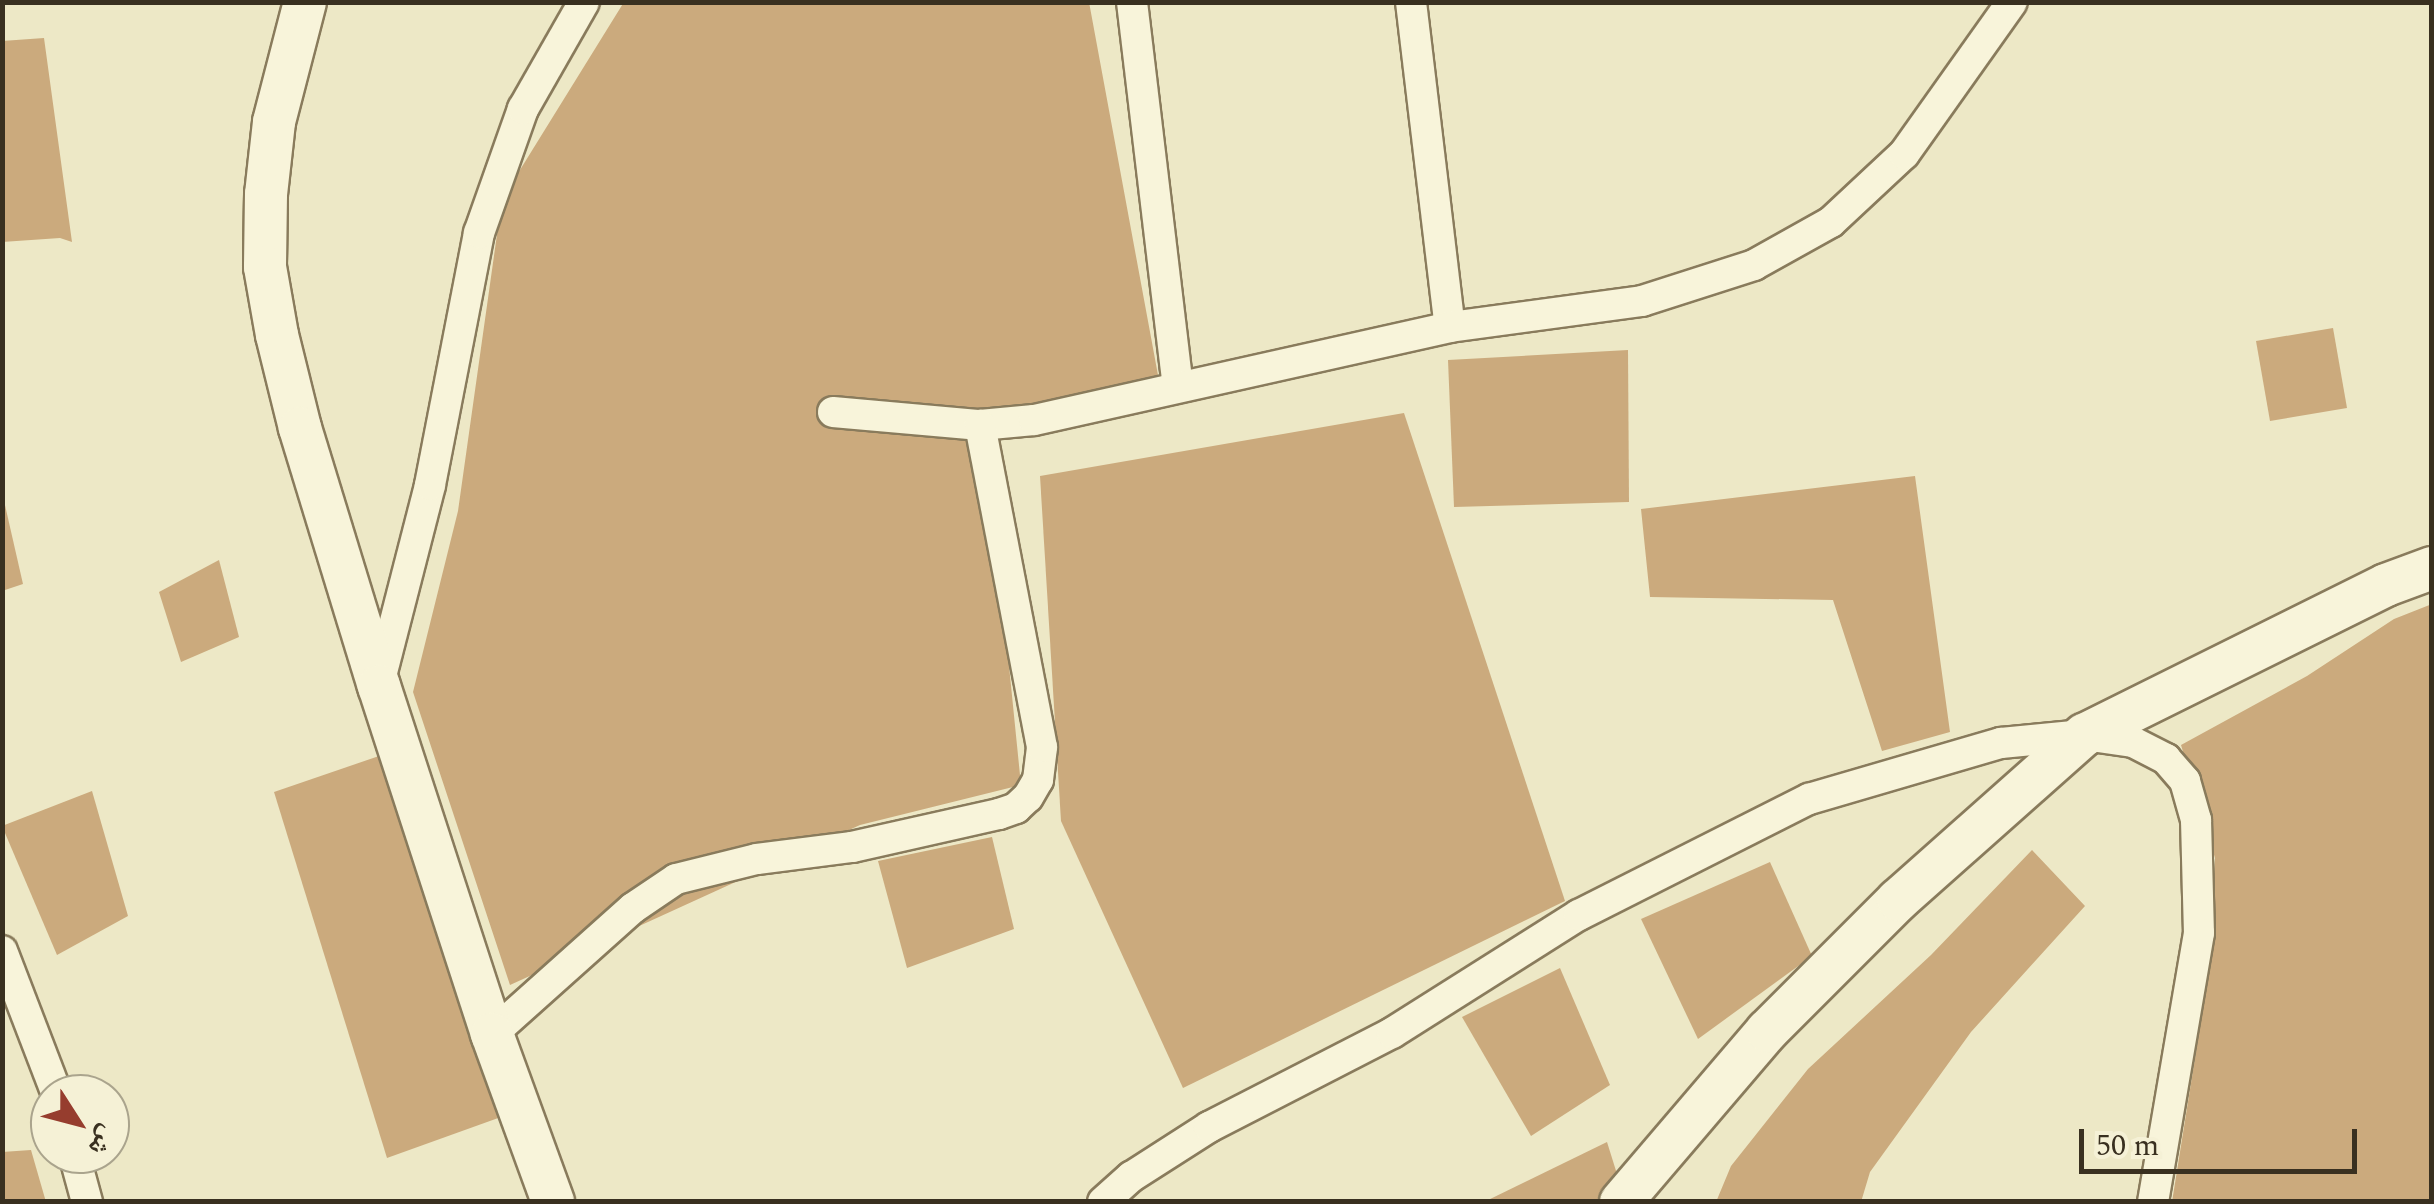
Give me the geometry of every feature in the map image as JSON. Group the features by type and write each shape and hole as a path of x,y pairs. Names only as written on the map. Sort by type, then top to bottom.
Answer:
{"street":[{"path":"304,2 274,122 266,194 265,266 300,428 379,686 492,1034 553,1202"},
{"path":"379,686 430,485 479,233 523,110 584,2"},
{"path":"1132,2 1178,385"},
{"path":"1411,2 1450,327"},
{"path":"833,412 980,425 1034,420 1450,327 1642,301 1754,265 1831,222 1904,154 2012,2"},
{"path":"492,1034 632,908 676,879 757,859 852,847 999,814 1016,808 1028,797 1038,780 1042,747 980,425"},
{"path":"1621,1202 1767,1031 1898,900 2084,735 2386,585 2432,568"},
{"path":"1103,1202 1131,1177 1209,1127 1392,1033 1579,915 1809,799 2000,743 2084,735 2134,742 2166,759 2185,782 2196,820 2199,932 2152,1202"},
{"path":"2,950 48,1074"},
{"path":"79,1174 87,1202"}],"building":[{"path":"624,2 1089,2 1160,386 990,416 987,447 1021,785 860,825 510,985 413,692 458,511 502,199"},
{"path":"44,38 72,242 60,238 2,242 2,41"},
{"path":"2333,328 2347,408 2270,421 2256,341"},
{"path":"1628,350 1629,502 1454,507 1448,360"},
{"path":"1404,413 1565,901 1183,1088 1061,821 1040,476"},
{"path":"1915,476 1950,732 1882,751 1833,600 1650,597 1641,509"},
{"path":"2,492 23,584 2,591"},
{"path":"219,560 239,637 181,662 159,592"},
{"path":"2432,604 2432,1202 2172,1202 2207,983 2215,858 2181,745 2307,676 2394,619"},
{"path":"379,756 501,1117 387,1158 274,792"},
{"path":"92,791 128,916 57,955 2,826"},
{"path":"992,837 1014,929 907,968 878,861"},
{"path":"2032,850 2085,906 1971,1032 1870,1172 1861,1202 1716,1202 1731,1166 1808,1069 1931,955"},
{"path":"1770,862 1812,956 1698,1039 1641,919"},
{"path":"1560,968 1610,1085 1531,1136 1462,1017"},
{"path":"1607,1142 1622,1190 1614,1202 1484,1202"},
{"path":"30,1150 30,1174 38,1174 46,1202 2,1202 2,1152"}]}
